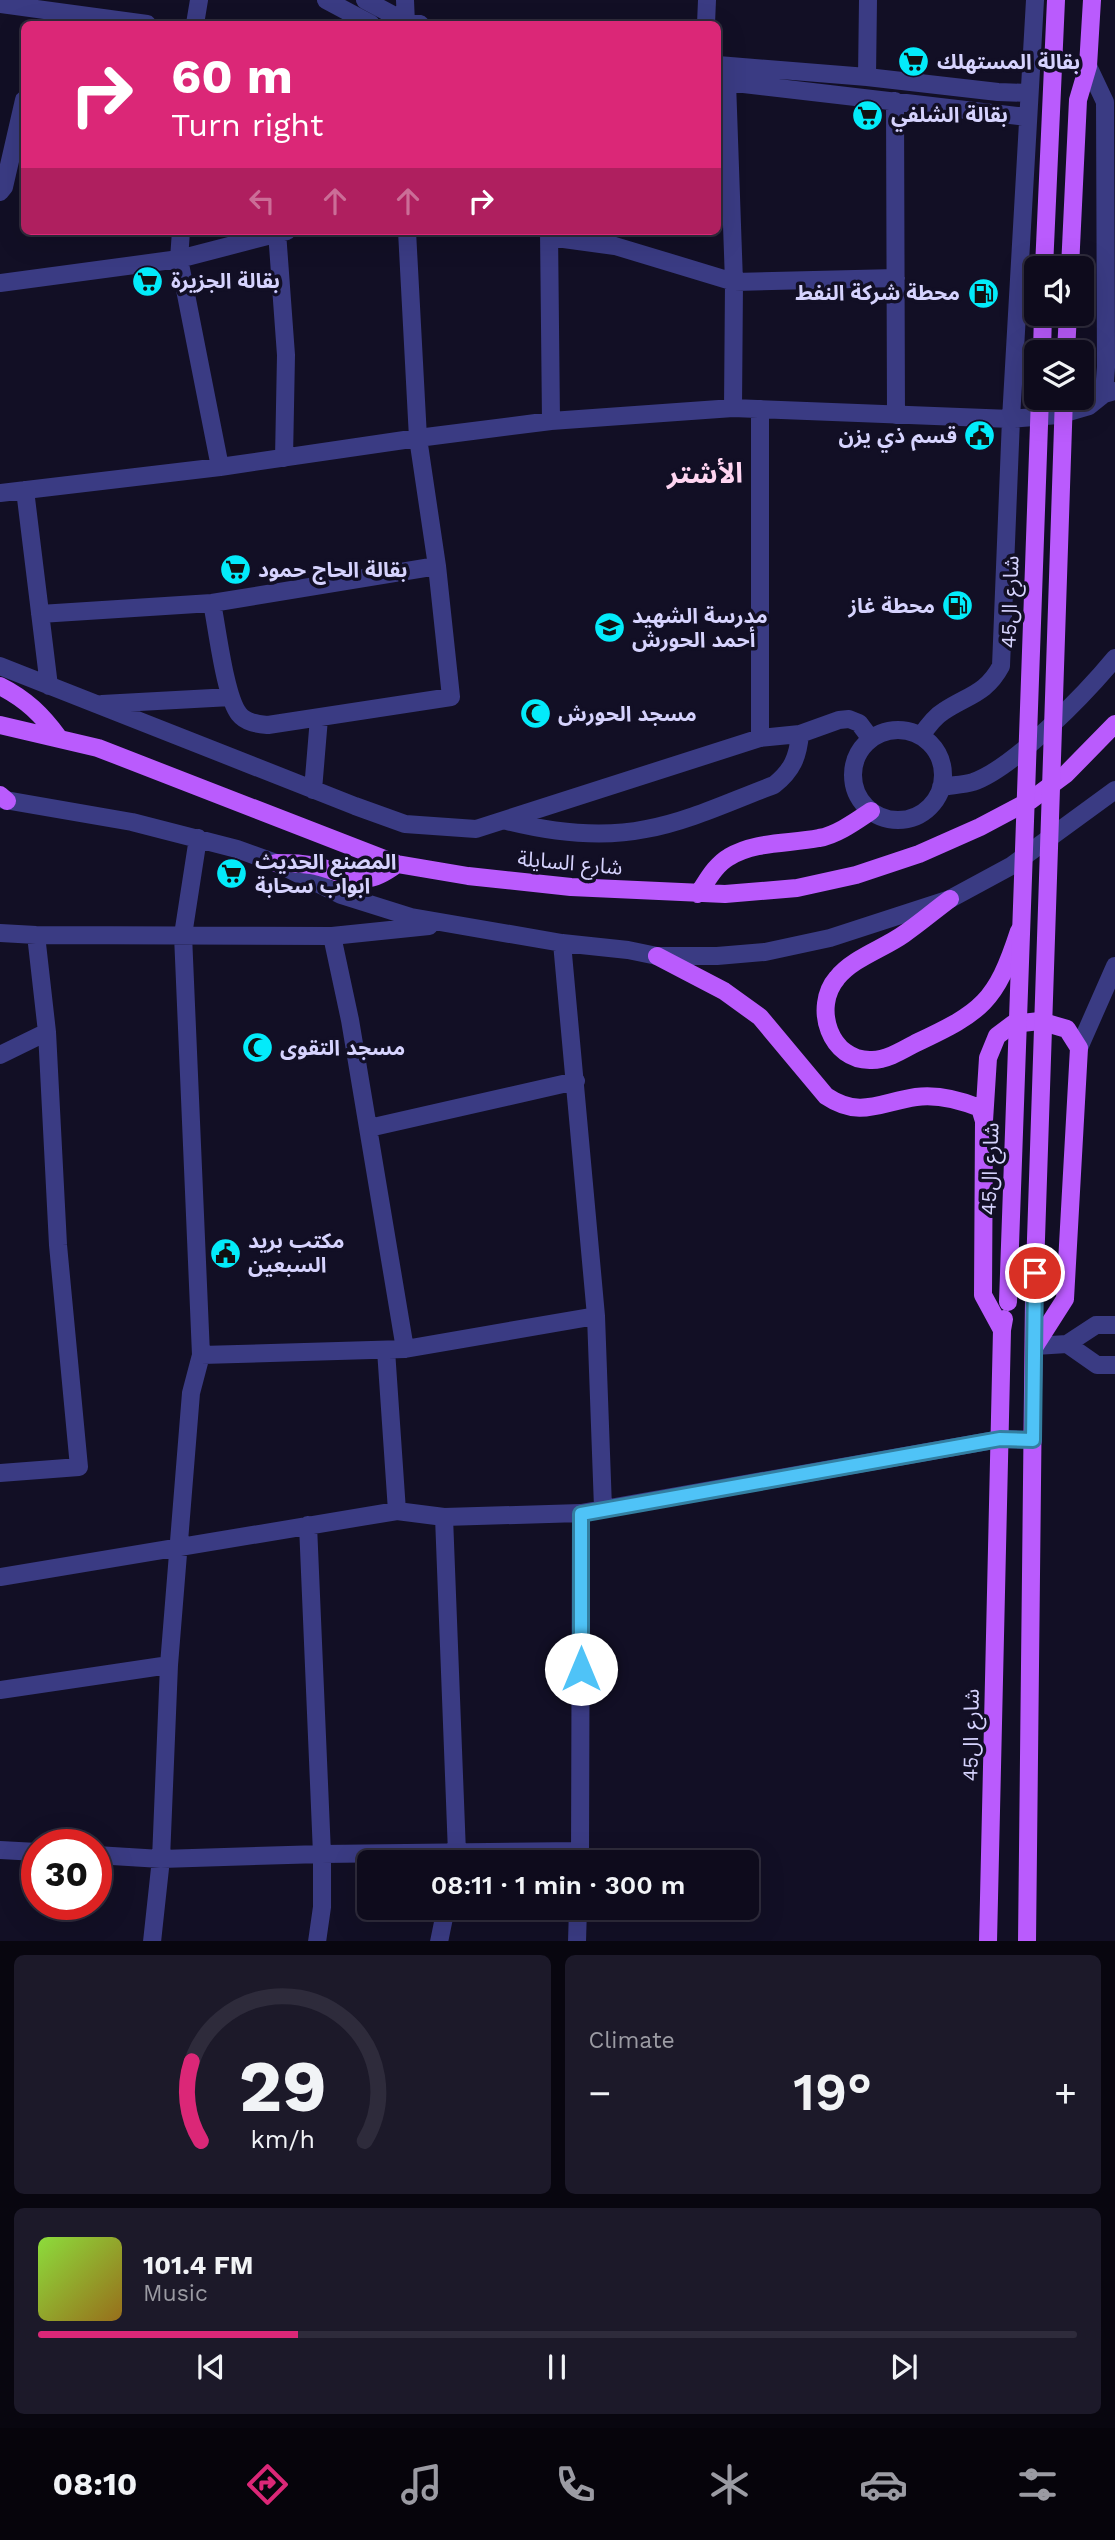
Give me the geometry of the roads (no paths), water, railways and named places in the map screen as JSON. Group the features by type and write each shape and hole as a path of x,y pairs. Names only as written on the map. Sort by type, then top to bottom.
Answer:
{"main road":[{"path":"1044,256 1056,0"},
{"path":"1070,256 1078,100 1088,66 1092,0"},
{"name":"شارع ال45","path":"988,1941 1002,1330 1008,1302 1040,410"},
{"path":"1027,1941 1034,1299 1064,410"},
{"path":"0,686 41,715 59,738"},
{"name":"شارع السايلة","path":"0,725 59,738 119,756 397,864 468,876 558,886 698,894 797,888 856,875 919,854 980,827 1031,800 1066,774 1115,724"},
{"path":"698,894 717,867 727,858 753,847 832,834 871,811"},
{"path":"276,863 318,866 362,880 383,875 397,864"},
{"path":"950,899 904,934 847,969 830,987 825,1011 826,1024 838,1045 848,1053 870,1061 883,1059 951,1027 972,1014 999,984 1023,918"},
{"path":"657,956 724,991 760,1017 826,1096 836,1103 847,1107 869,1108 916,1097 950,1098 980,1108 984,1121"},
{"path":"1002,1330 983,1295 984,1121 988,1058 997,1036 1013,1024 1040,1021 1067,1029 1079,1048 1065,1298 1035,1346"}],"street":[{"path":"196,21 199,0"},
{"path":"326,0 365,21"},
{"path":"365,0 404,21"},
{"path":"405,0 409,21"},
{"path":"706,21 707,0"},
{"path":"867,76 868,0"},
{"path":"920,736 944,710 982,690 994,680 1001,666 1011,419 1035,0"},
{"path":"0,4 44,18 96,21"},
{"path":"721,65 867,76 998,92 1028,93"},
{"path":"0,493 220,467 551,421 733,408 1011,419 1058,415 1089,406 1110,393 1106,367 1105,102 1088,66"},
{"path":"733,408 734,282 722,82 1027,117"},
{"path":"895,101 896,415"},
{"path":"0,191 4,187 21,113"},
{"path":"180,235 179,258 220,467"},
{"path":"0,283 179,258 270,235"},
{"path":"282,235 286,355 284,458"},
{"path":"212,603 231,697 239,714 253,724 268,725 451,697 437,566 418,438 407,235"},
{"path":"549,235 551,421"},
{"path":"554,235 615,246 734,282 896,278"},
{"path":"760,409 760,738"},
{"path":"25,490 49,687"},
{"path":"40,614 212,603 437,566"},
{"path":"941,787 972,782 1001,768 1052,724 1100,677 1115,658"},
{"path":"0,666 405,824 476,829 760,738 800,734 839,720 849,719 859,723 871,739"},
{"path":"95,705 231,697"},
{"path":"313,790 319,718"},
{"path":"908,731 920,736 930,743 941,764 941,787 928,808 906,819 894,820 871,811 855,789 855,761 861,749 883,732 908,731"},
{"path":"506,820 532,827 608,833 646,829 667,823 774,785 793,765 799,752 800,734"},
{"path":"2,798 132,822 237,849 276,863 341,895 411,917 657,956 717,957 765,952 830,937 950,899 1012,866 1115,790"},
{"path":"152,1941 161,1859 169,1665 191,1394 201,1355 183,935 198,838"},
{"path":"0,933 36,936 332,936 446,924"},
{"path":"0,1473 79,1467 58,1245 47,1032 36,936"},
{"path":"332,936 350,1020 405,1349"},
{"path":"562,943 596,1316 603,1508"},
{"path":"1079,1048 1115,966"},
{"path":"0,1055 47,1032"},
{"path":"369,1128 576,1081"},
{"path":"201,1355 405,1349 596,1316"},
{"path":"1035,1346 1067,1344 1096,1325 1115,1325"},
{"path":"1067,1344 1097,1365 1115,1366"},
{"path":"386,1350 397,1511"},
{"path":"0,1577 397,1511 444,1517 581,1514 1000,1439 1033,1440"},
{"path":"581,1514 581,1850"},
{"path":"444,1517 456,1850"},
{"path":"308,1525 322,1853 322,1907 317,1941"},
{"path":"0,1690 169,1665"},
{"path":"0,1850 21,1851"},
{"path":"112,1856 161,1859 322,1853 357,1854"},
{"path":"439,1941 443,1920"},
{"path":"577,1941 578,1920"}],"place":[{"name":"بقالة المستهلك","path":"914,62"},
{"name":"بقالة الشلفي","path":"868,115"},
{"name":"بقالة الجزيرة","path":"148,281"},
{"name":"محطة شركة النفط","path":"983,293"},
{"name":"قسم ذي يزن","path":"980,436"},
{"name":"بقالة الحاج حمود","path":"235,570"},
{"name":"محطة غاز","path":"958,606"},
{"name":"مدرسة الشهيد أحمد الحورش","path":"609,628"},
{"name":"مسجد الحورش","path":"535,714"},
{"name":"المصنع الحديث ابواب سحابة","path":"232,874"},
{"name":"مسجد التقوى","path":"257,1048"},
{"name":"مكتب بريد السبعين","path":"225,1253"}],"district":[{"name":"الأشتر","path":"705,473"}]}
